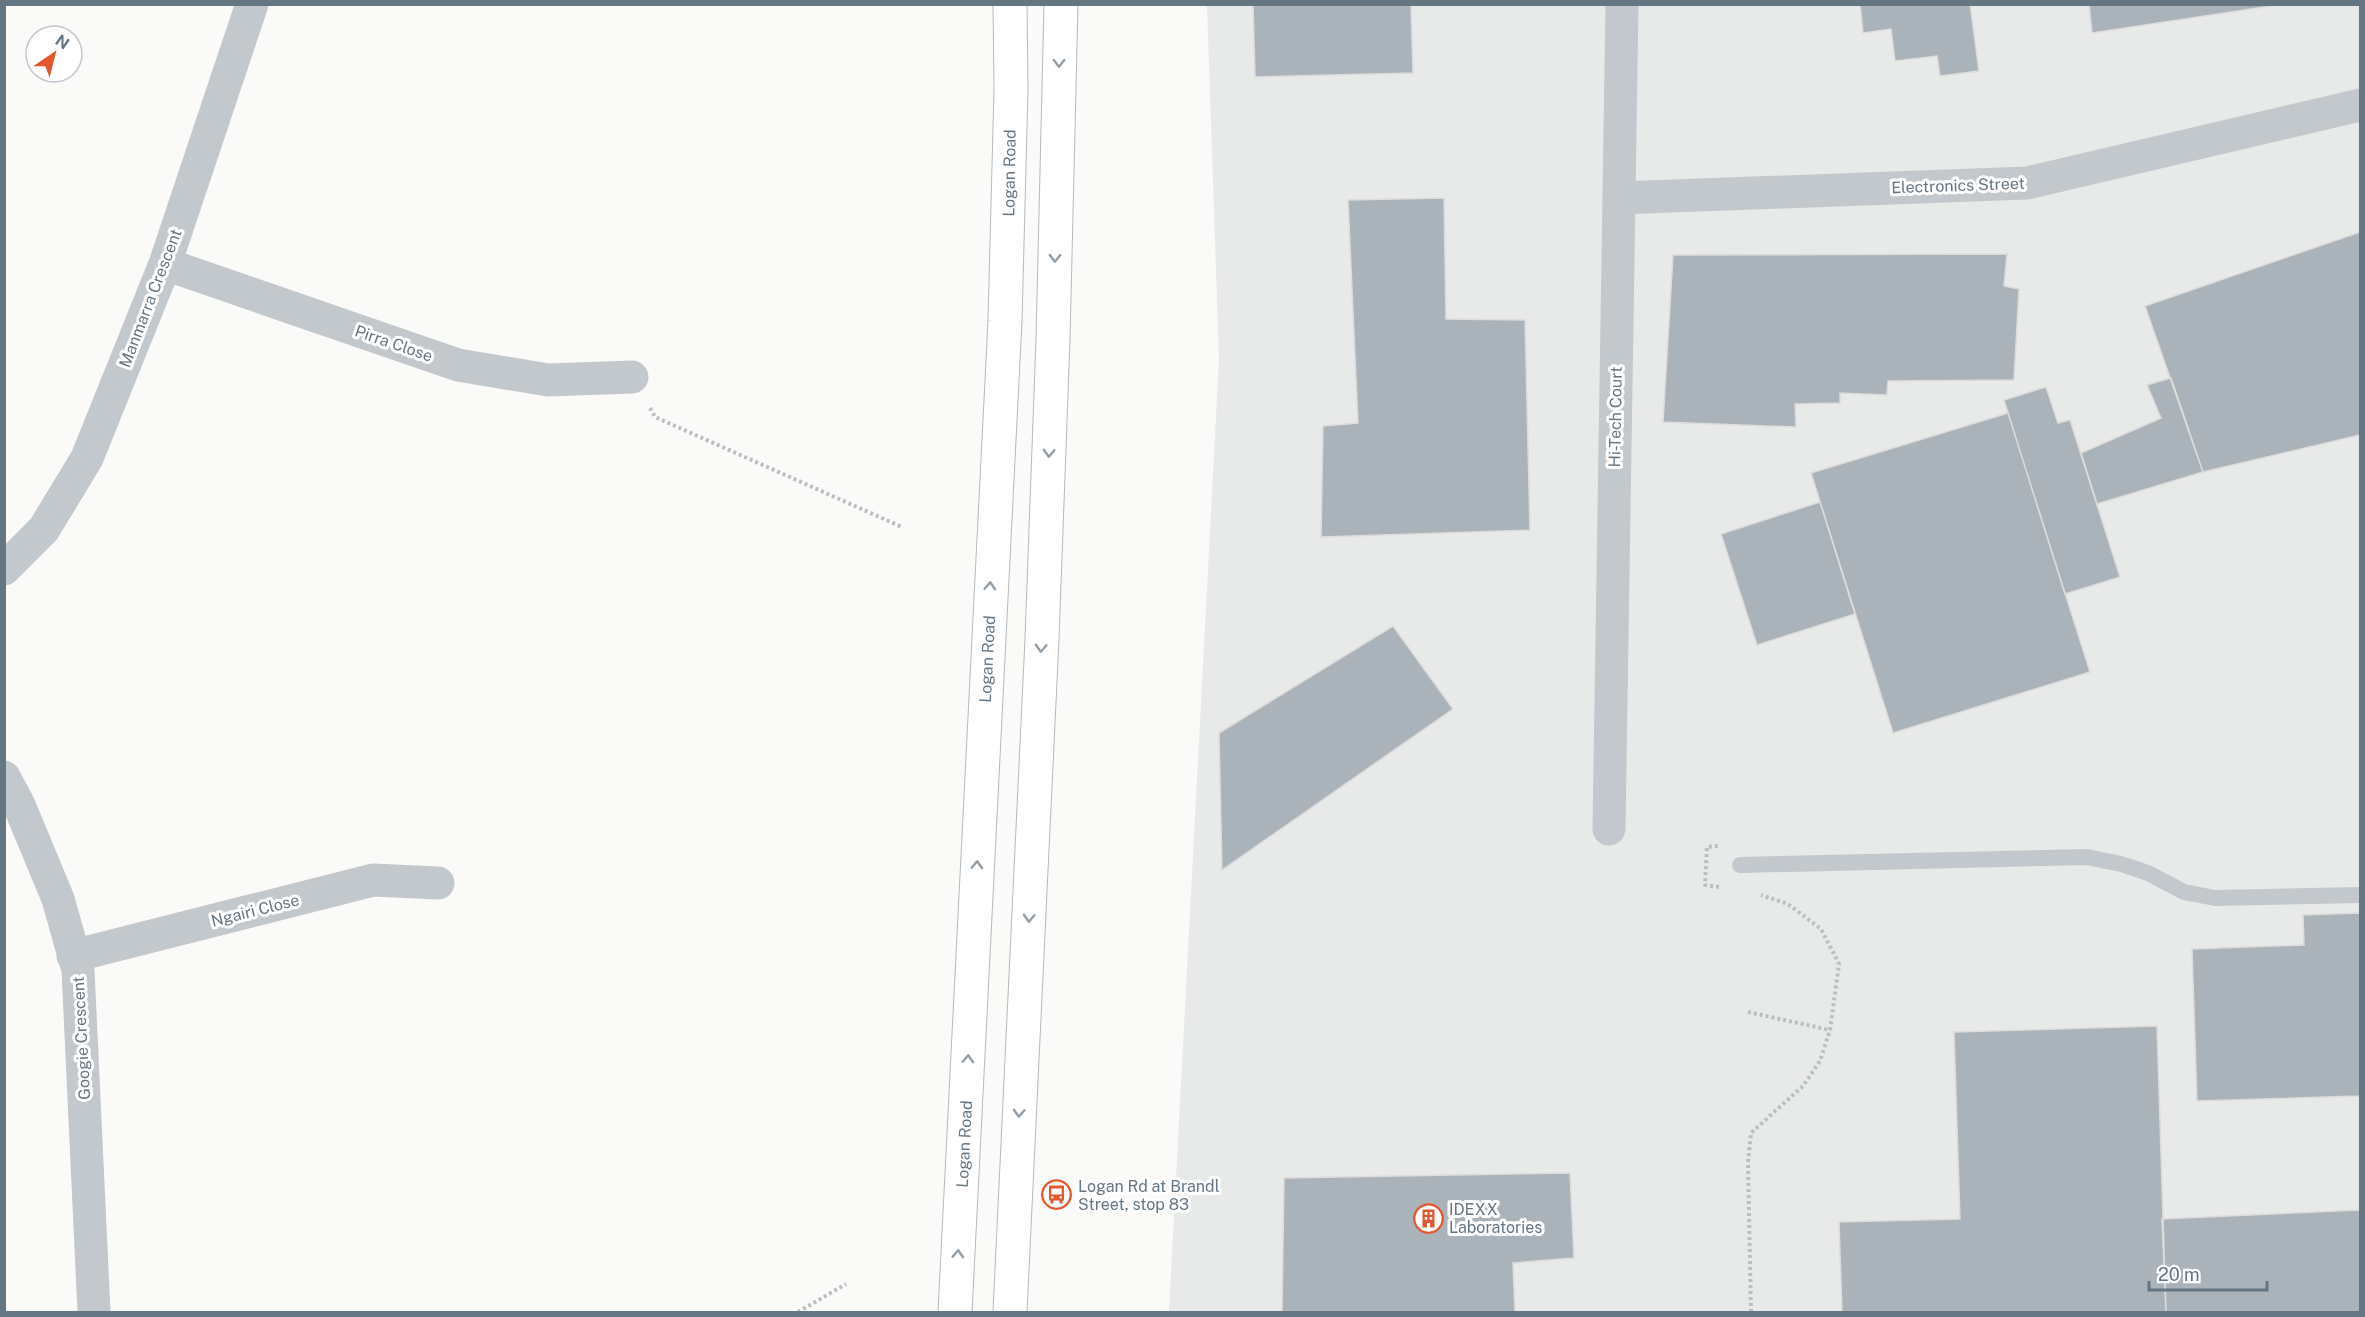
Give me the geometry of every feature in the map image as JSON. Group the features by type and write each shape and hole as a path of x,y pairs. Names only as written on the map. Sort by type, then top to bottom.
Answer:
{"main road":[{"name":"Logan Road","path":"955,1312 1005,321 1011,89 1010,4"},
{"path":"1010,1312 1053,339 1060,4"}],"street":[{"name":"Manmarra Crescent","path":"4,569 44,529 87,458 165,264 252,4"},
{"name":"Hi-Tech Court","path":"1609,829 1622,4"},
{"name":"Electronics Street","path":"1619,198 2027,183 2361,105"},
{"name":"Pirra Close","path":"165,264 458,365 548,380 632,377"},
{"name":"Googie Crescent","path":"4,777 19,805 58,899 78,970 94,1312"},
{"name":"Ngairi Close","path":"73,956 373,880 438,883"}],"lane":[{"path":"1740,865 2087,857 2121,864 2148,873 2184,892 2215,898 2361,895"}],"path":[{"path":"632,377 655,417 902,527"},
{"path":"1729,888 1705,885 1707,847 1730,846"},
{"path":"1751,1312 1748,1163 1751,1133 1803,1086 1820,1061 1830,1030 1839,964 1821,929 1788,904 1760,895"},
{"path":"1748,1012 1830,1030"},
{"path":"798,1312 846,1284"}],"shaded area":[{"path":"1207,5 2360,5 2360,1312 1169,1312 1219,359"}],"building":[{"path":"1253,4 1411,4 1413,73 1255,77"},
{"path":"1860,4 1970,4 1979,71 1940,76 1937,56 1895,61 1891,29 1863,33"},
{"path":"2089,4 2284,4 2092,33"},
{"path":"1444,198 1446,319 1525,320 1530,530 1321,537 1323,426 1358,423 1348,200"},
{"path":"2360,232 2360,435 2203,472 2145,306"},
{"path":"2007,254 2004,286 2019,289 2014,380 1888,381 1887,395 1840,393 1840,403 1795,404 1796,427 1663,422 1673,255"},
{"path":"2171,378 2203,472 2097,504 2081,453 2161,418 2147,385"},
{"path":"2046,387 2058,423 2070,420 2120,577 2065,594 2004,400"},
{"path":"2008,413 2090,672 1893,733 1811,473"},
{"path":"1820,502 1855,614 1757,645 1721,534"},
{"path":"1393,626 1453,709 1222,870 1219,733"},
{"path":"2360,913 2360,1096 2197,1101 2192,949 2304,945 2303,915"},
{"path":"2157,1026 2166,1312 1842,1312 1839,1222 1960,1219 1954,1032"},
{"name":"IDEXX Laboratories","path":"1570,1173 1574,1258 1513,1263 1515,1312 1282,1312 1284,1178"},
{"path":"2360,1210 2360,1312 2166,1312 2162,1219"}],"place":[{"name":"Logan Rd at Brandl Street, stop 83","path":"1057,1195"},
{"name":"IDEXX Laboratories","path":"1428,1218"}]}
